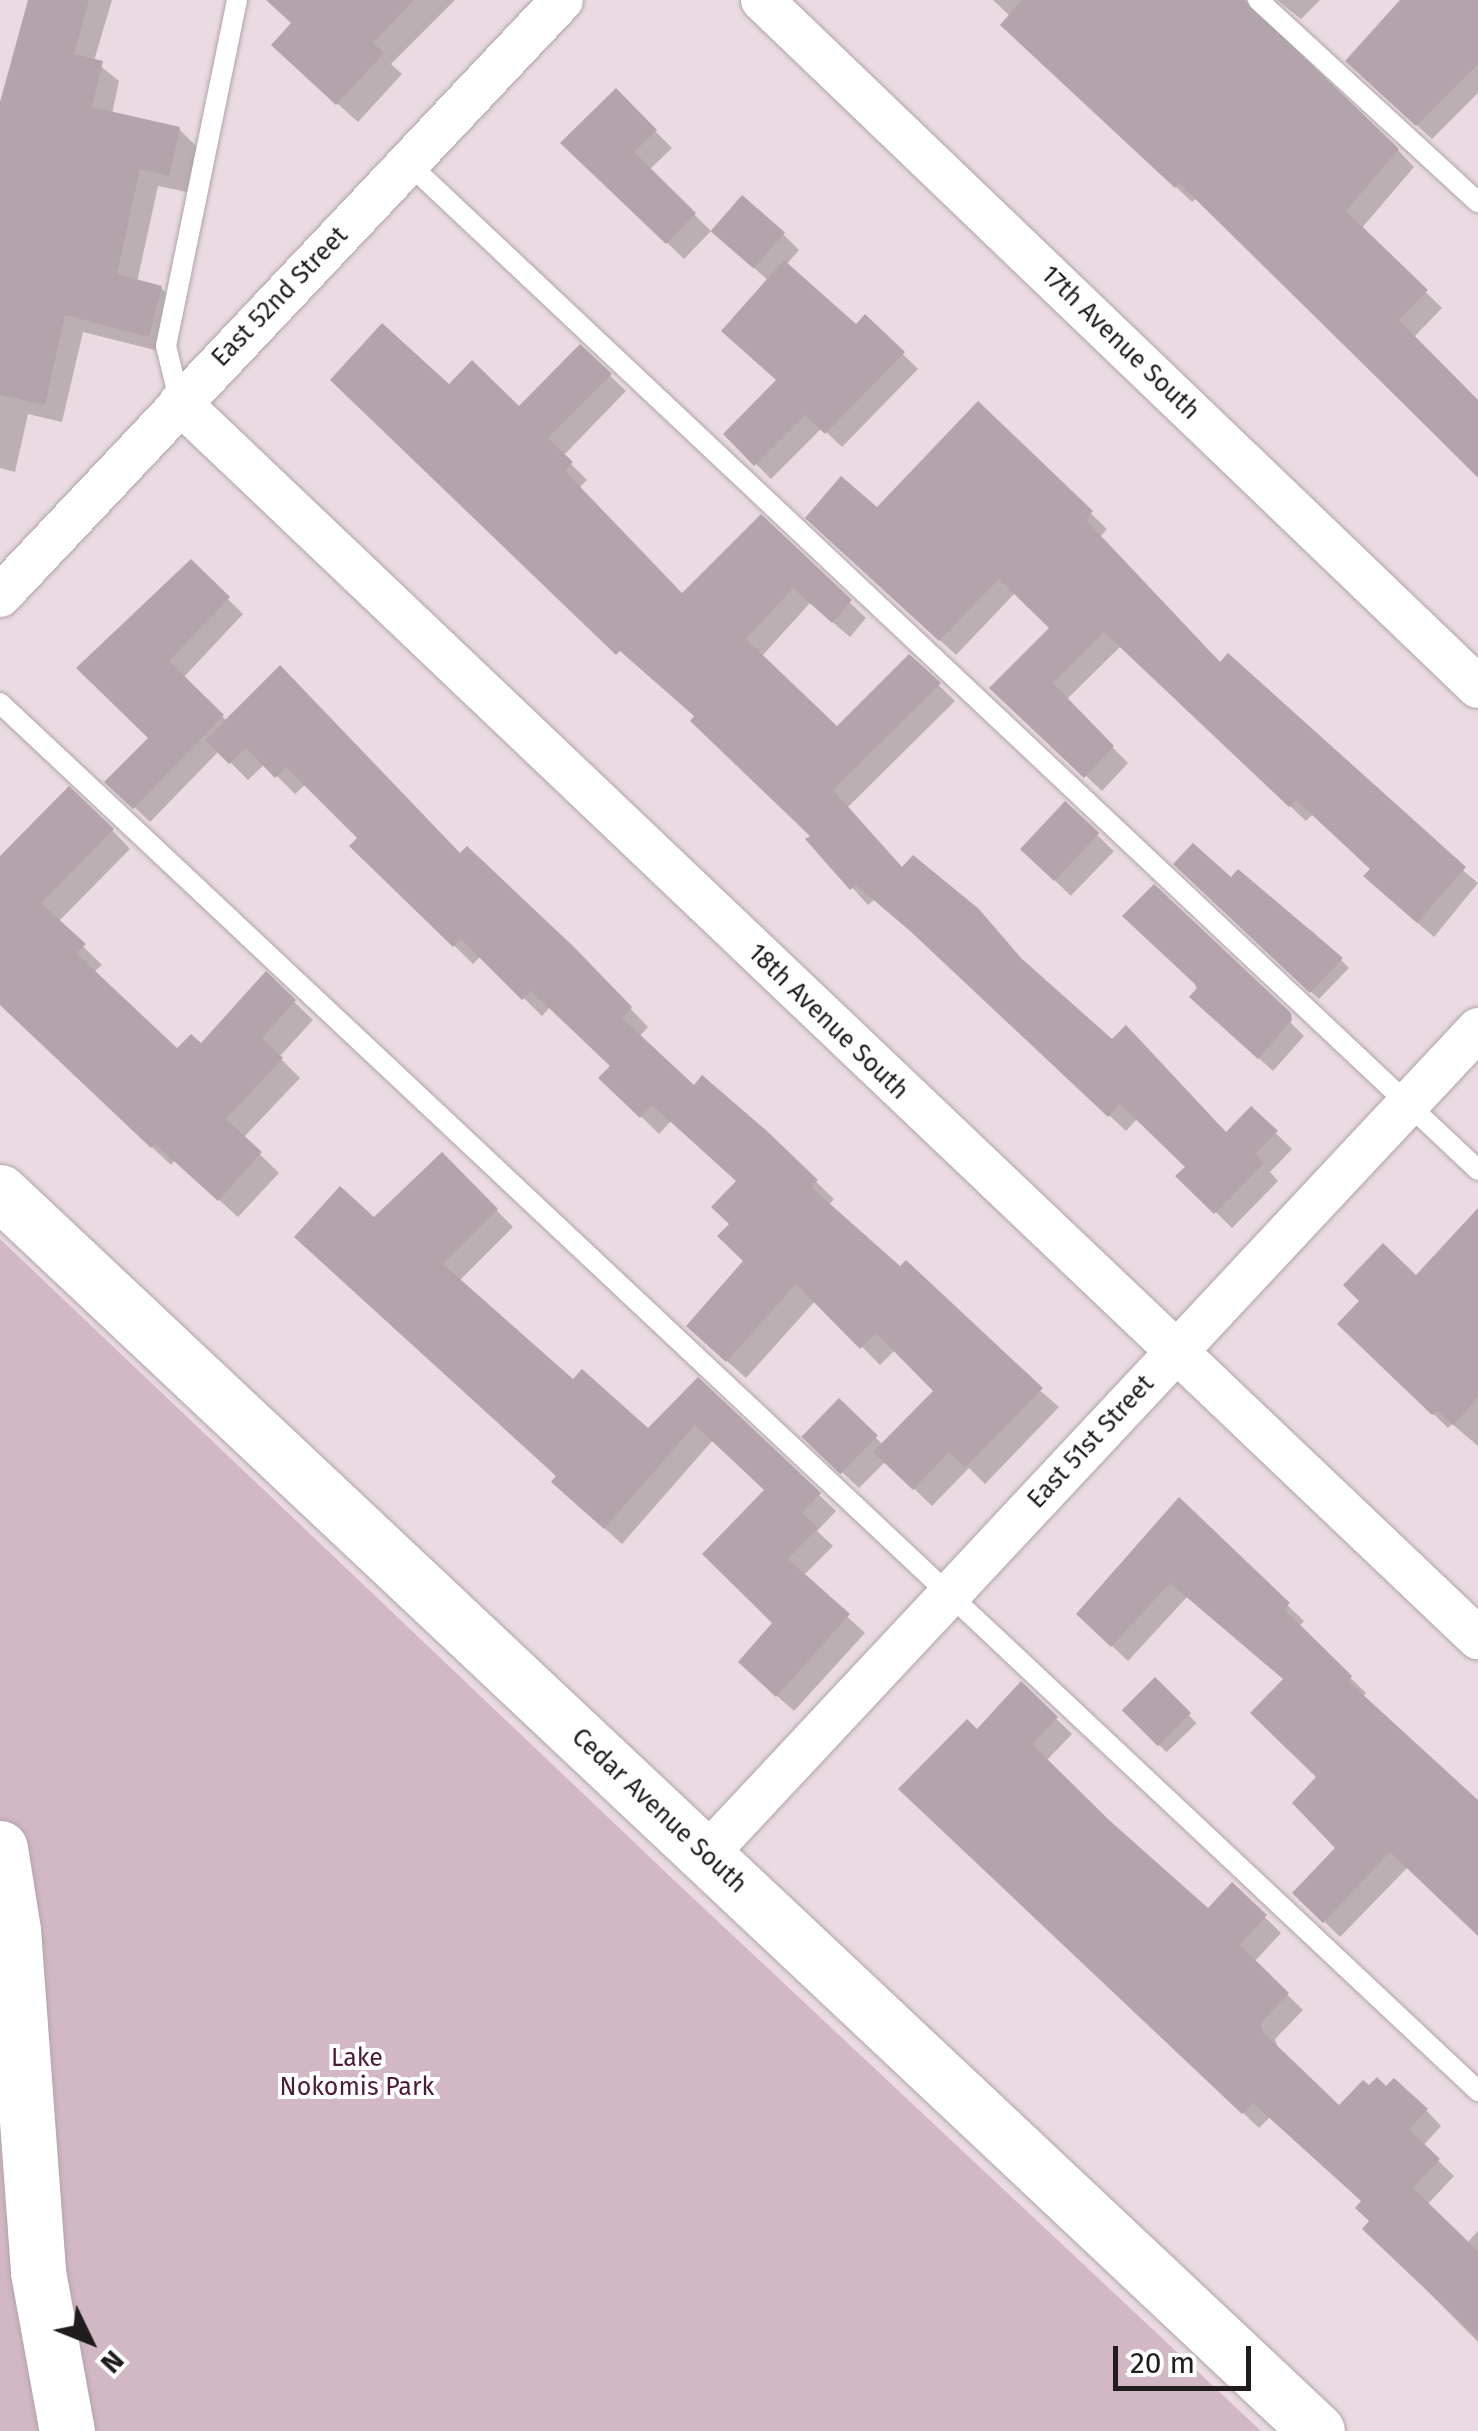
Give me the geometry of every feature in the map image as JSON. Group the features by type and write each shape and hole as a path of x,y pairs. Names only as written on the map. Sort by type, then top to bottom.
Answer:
{"main road":[{"name":"Cedar Avenue South","path":"0,1192 1317,2431"},
{"path":"0,1848 12,1930 38,2272 67,2431"}],"street":[{"name":"East 52nd Street","path":"0,596 562,0"},
{"name":"17th Avenue South","path":"762,0 1478,687"},
{"name":"18th Avenue South","path":"180,403 1174,1353 1478,1638"},
{"name":"East 51st Street","path":"706,1856 1478,1029"}],"lane":[{"path":"180,403 166,346 237,0"},
{"path":"1258,0 1478,202"},
{"path":"408,163 1478,1170"},
{"path":"0,704 951,1591 1478,2092"}],"green space":[{"name":"Lake Nokomis Park","path":"0,1239 677,1883 1261,2431 0,2431"}],"building":[{"path":"28,0 89,0 74,54 103,61 92,107 180,127 169,176 140,169 117,274 162,286 149,337 65,315 45,405 0,395 0,102"},
{"path":"266,0 414,0 373,43 384,53 336,105 271,45 291,23"},
{"path":"1022,0 1245,0 1399,149 1346,211 1428,290 1399,320 1478,400 1478,477 1179,183 1175,188 1000,25"},
{"path":"1400,0 1478,0 1478,64 1416,126 1345,61"},
{"path":"616,88 657,130 634,152 696,213 666,244 560,143"},
{"path":"742,195 785,232 754,269 711,231"},
{"path":"784,260 856,324 865,314 905,352 825,434 805,415 754,466 723,434 776,380 721,331"},
{"path":"382,323 449,384 472,360 519,406 580,344 612,374 548,438 573,462 565,471 682,593 761,514 852,600 832,623 793,588 746,639 837,726 909,654 941,683 833,790 902,867 913,855 979,909 1021,958 1112,1039 1126,1025 1226,1132 1251,1106 1278,1131 1255,1154 1264,1163 1214,1214 1175,1176 1185,1167 1120,1104 1108,1117 909,930 856,885 850,890 805,839 810,836 690,721 694,716 620,651 616,655 330,380"},
{"path":"978,401 1093,511 1086,520 1220,662 1228,653 1466,867 1417,923 1363,876 1370,869 1296,800 1289,807 1104,632 1053,683 1114,746 1084,778 989,688 1049,628 999,579 939,641 805,518 841,476 877,507"},
{"path":"191,559 230,597 169,661 224,715 133,809 104,782 148,738 76,668"},
{"path":"280,665 460,853 467,846 574,947 632,1007 622,1018 694,1085 702,1075 768,1132 818,1180 811,1187 900,1266 906,1260 1043,1388 965,1468 949,1452 913,1490 873,1452 933,1391 876,1333 860,1349 796,1284 726,1362 686,1326 743,1261 717,1236 729,1224 711,1207 736,1181 652,1105 640,1118 598,1078 610,1066 531,991 522,1000 461,939 453,947 349,846 357,838 286,767 275,778 246,748 229,764 205,740"},
{"path":"69,786 114,829 41,903 86,944 76,953 177,1048 191,1034 201,1043 266,971 296,1000 262,1038 283,1058 226,1119 262,1152 218,1201 155,1144 151,1148 0,1005 0,856"},
{"path":"1065,801 1099,833 1054,881 1020,849"},
{"path":"1193,843 1231,877 1238,869 1343,958 1310,993 1173,864"},
{"path":"1154,884 1291,1013 1292,1020 1258,1059 1189,997 1198,987 1122,916"},
{"path":"442,1152 498,1209 443,1264 573,1379 582,1369 648,1428 698,1377 821,1493 802,1513 818,1528 788,1559 850,1614 776,1697 738,1662 772,1623 702,1554 764,1490 695,1425 604,1529 551,1482 556,1476 294,1237 340,1186 374,1217"},
{"path":"1478,1208 1478,1398 1453,1425 1437,1411 1432,1415 1337,1324 1359,1301 1343,1285 1383,1243 1416,1275"},
{"path":"839,1398 878,1436 840,1474 801,1437"},
{"path":"1179,1497 1290,1603 1284,1609 1352,1676 1348,1681 1478,1800 1478,1936 1390,1852 1323,1923 1292,1893 1335,1848 1292,1803 1316,1777 1250,1713 1283,1679 1170,1583 1111,1647 1076,1614"},
{"path":"1155,1677 1191,1713 1158,1746 1122,1710"},
{"path":"1021,1681 1058,1717 1032,1744 1109,1820 1208,1908 1232,1882 1267,1915 1240,1945 1289,1993 1261,2023 1263,2032 1339,2105 1363,2080 1369,2085 1377,2077 1386,2086 1394,2078 1428,2109 1409,2129 1440,2159 1413,2188 1478,2251 1478,2339 1362,2229 1369,2221 1355,2208 1361,2201 1253,2103 1242,2114 898,1789 967,1719 977,1729"}]}
